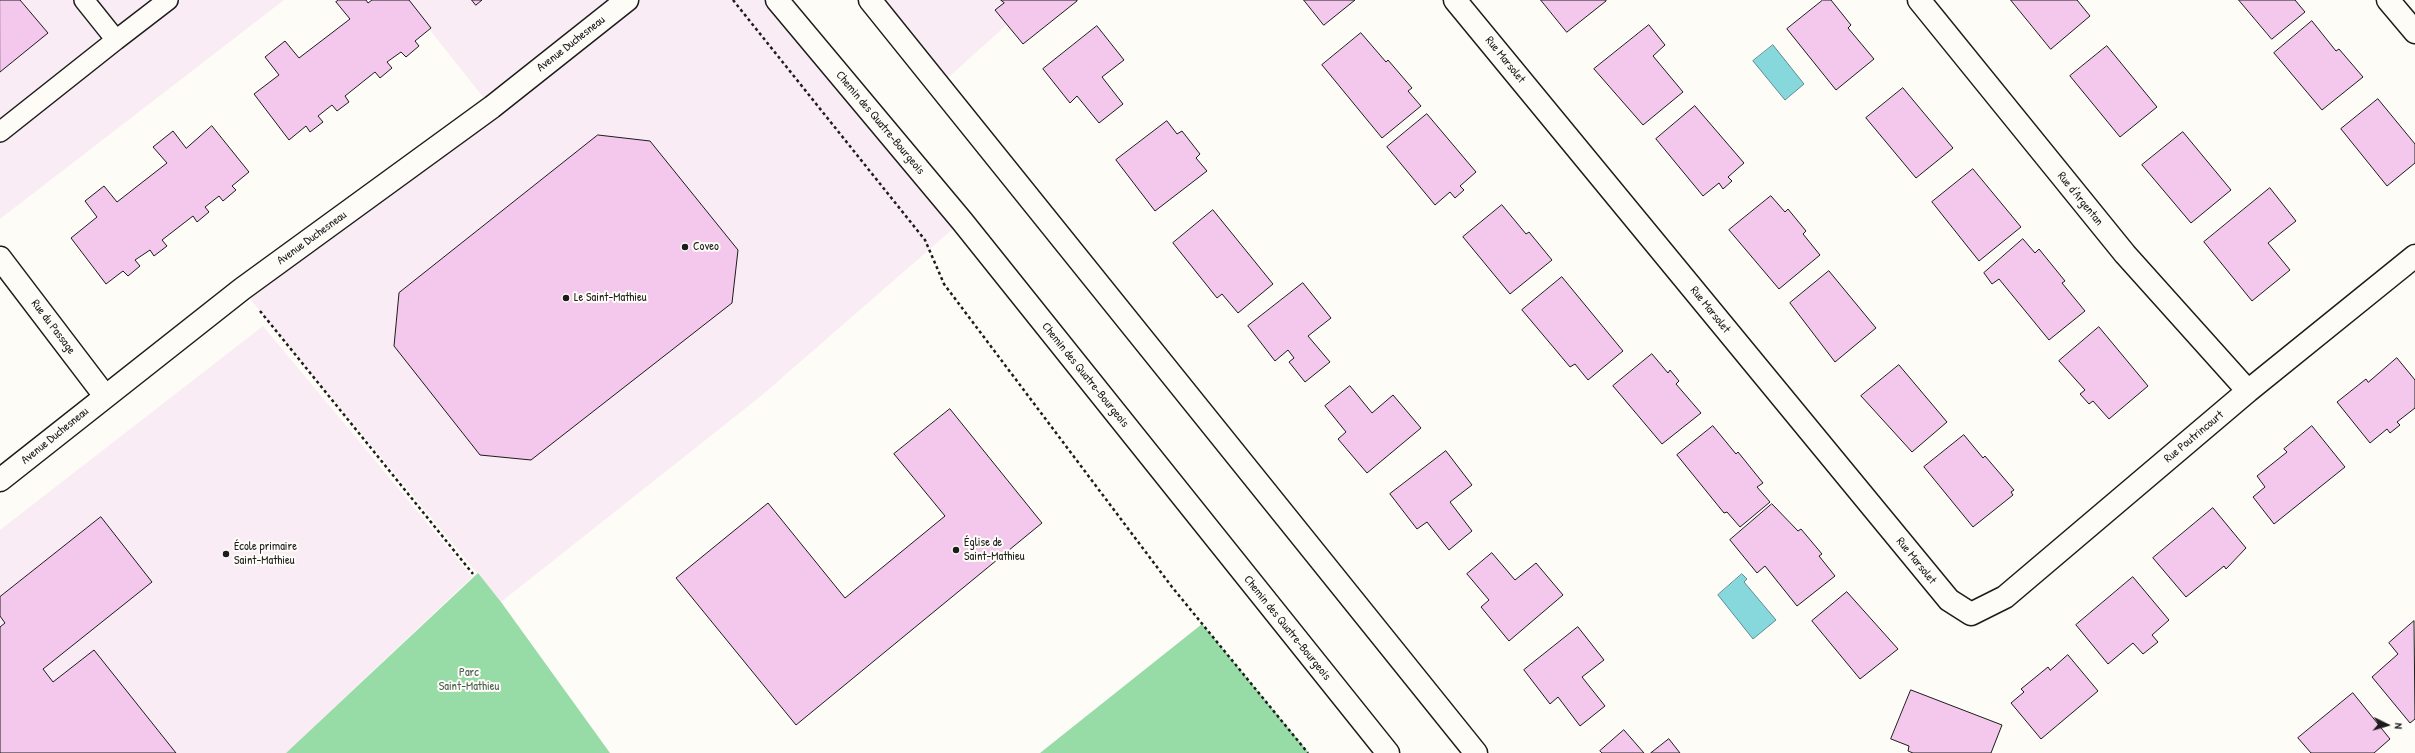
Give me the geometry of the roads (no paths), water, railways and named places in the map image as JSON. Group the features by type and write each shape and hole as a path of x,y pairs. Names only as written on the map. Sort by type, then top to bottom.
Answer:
{"street":[{"name":"Avenue Duchesneau","path":"0,480 242,289 492,107 627,0"},
{"name":"Chemin des Quatre-Bourgeois","path":"777,0 962,221 1388,753"},
{"path":"870,0 1476,753"},
{"name":"Rue Marsolet","path":"1455,0 1949,600 1971,614"},
{"name":"Rue d'Argentan","path":"1919,0 2125,254 2248,391"},
{"path":"2388,0 2415,32"},
{"name":"Rue Poutrincourt","path":"1971,614 2005,597 2248,391 2415,256"},
{"name":"Rue du Passage","path":"0,258 105,396"}],"lane":[{"path":"84,0 116,40"},
{"path":"0,132 168,0"}],"water":[{"path":"1773,45 1804,84 1785,100 1753,61"},
{"path":"1742,574 1747,579 1744,582 1776,620 1753,639 1718,595"}],"place":[{"name":"Coveo","path":"685,247"},
{"name":"Le Saint-Mathieu","path":"566,298"},
{"name":"Église de Saint-Mathieu","path":"956,550"},
{"name":"École primaire Saint-Mathieu","path":"226,554"}],"park label":[{"name":"Parc Saint-Mathieu","path":"469,680"}]}
